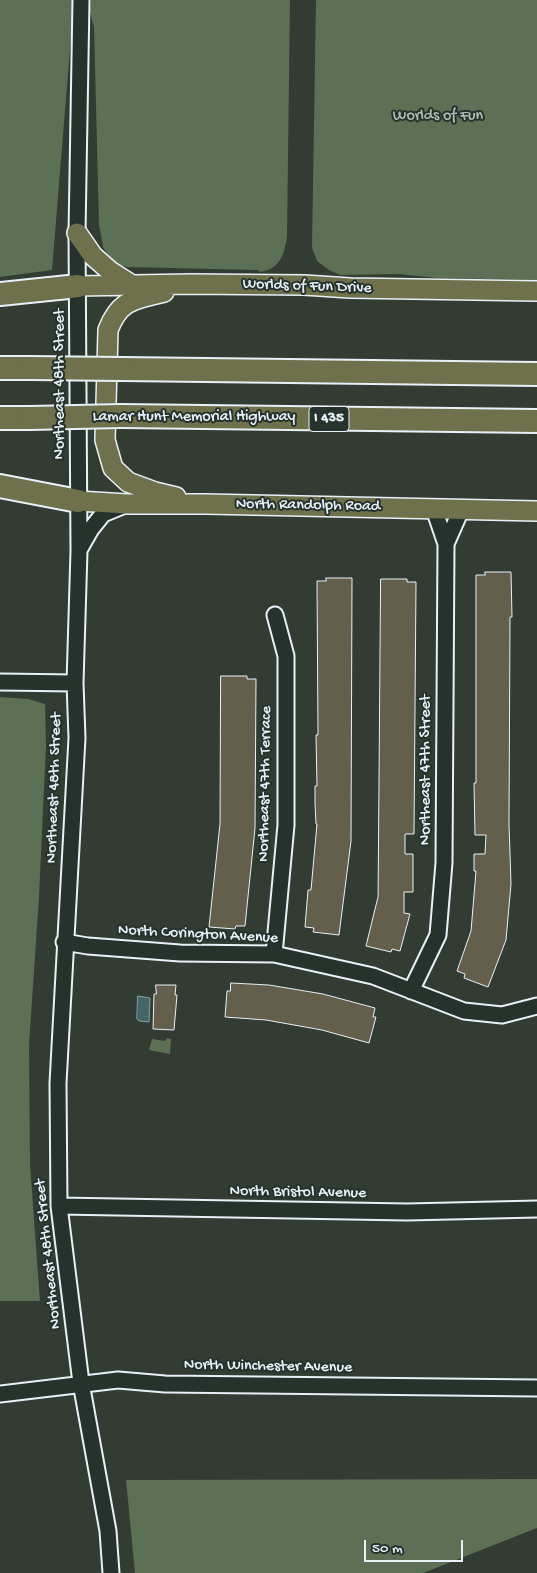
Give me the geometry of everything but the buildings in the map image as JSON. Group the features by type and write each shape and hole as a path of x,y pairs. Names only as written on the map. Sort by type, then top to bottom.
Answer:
{"highway":[{"path":"0,294 78,286"},
{"path":"0,368 537,374"},
{"name":"Lamar Hunt Memorial Highway","path":"0,418 121,416 537,421"},
{"path":"0,486 78,501"}],"main road":[{"path":"77,233 93,256 110,271 132,285"},
{"path":"191,284 138,299 120,307 113,316 108,330 105,440 113,468 128,482 155,492 206,504"},
{"name":"Worlds of Fun Drive","path":"78,286 191,284 537,291"},
{"name":"North Randolph Road","path":"78,501 127,504 537,511"}],"street":[{"name":"Northeast 48th Street","path":"81,0 77,233 79,551 75,683 77,738 64,942 58,1083 58,1206 81,1383 108,1531 111,1573"},
{"path":"79,551 91,529 103,514 127,504"},
{"name":"Northeast 47th Street","path":"411,991 438,935 444,863 446,544 434,509"},
{"name":"Northeast 47th Street","path":"446,544 461,510"},
{"name":"Northeast 47th Terrace","path":"274,954 286,824 286,656 275,615"},
{"path":"0,682 75,683"},
{"name":"North Corington Avenue","path":"64,942 88,946 180,953 274,954 372,976 464,1011 502,1015 537,1006"},
{"name":"North Bristol Avenue","path":"58,1206 398,1212 537,1209"},
{"name":"North Winchester Avenue","path":"0,1394 118,1380 165,1384 537,1388"}],"green space":[{"path":"0,0 74,0 52,270 0,277"},
{"path":"91,0 290,0 287,237 280,260 272,268 260,272 258,270 127,267 112,263 103,247 99,224 94,27 90,12"},
{"name":"Worlds of Fun","path":"316,0 537,0 537,280 437,278 398,274 340,275 317,261 312,248"},
{"path":"0,697 28,699 45,704 46,745 39,897 29,1045 30,1165 40,1301 0,1301"},
{"path":"167,1038 171,1039 170,1054 149,1050 152,1039 165,1041"},
{"path":"537,1479 537,1528 423,1573 135,1573 126,1480"}],"water":[{"path":"138,996 150,998 149,1022 137,1019"}]}
